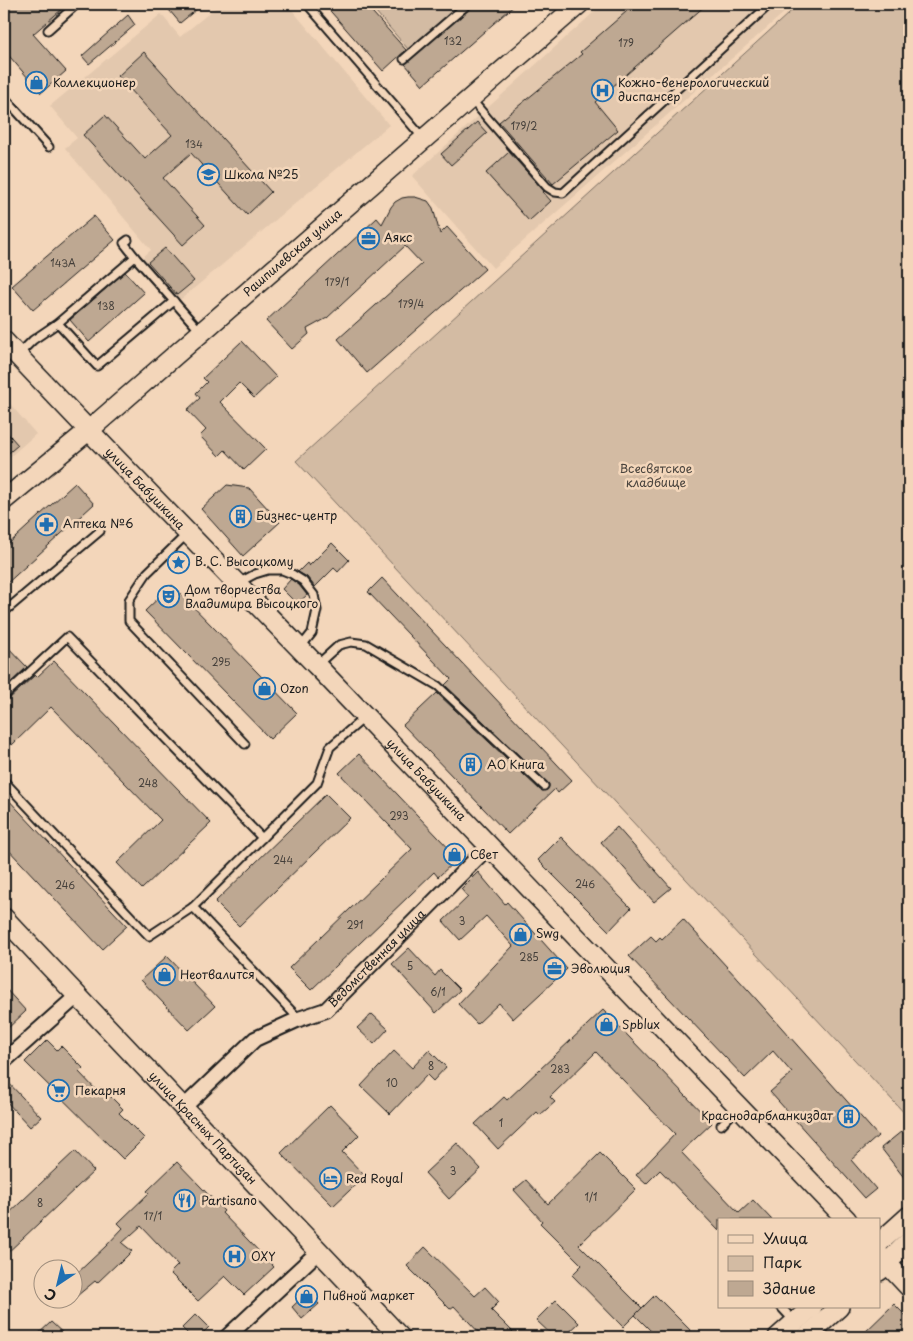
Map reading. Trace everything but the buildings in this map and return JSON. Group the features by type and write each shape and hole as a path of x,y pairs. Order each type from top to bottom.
{"street":[{"name":"Рашпилевская улица","path":"4,500 88,430 579,4"},
{"name":"улица Бабушкина","path":"4,341 740,1106 845,1218"},
{"name":"Ведомственная улица","path":"183,1108 255,1039 299,1019 326,1010 489,846"},
{"name":"улица Красных Партизан","path":"4,918 400,1337"},
{"path":"4,1061 77,996"},
{"path":"880,1243 909,1216"},
{"path":"909,1241 882,1263 909,1288"},
{"path":"227,1337 319,1252"},
{"path":"801,1330 812,1308"},
{"path":"778,1337 801,1330 837,1308"}],"lane":[{"path":"48,30 77,4"},
{"path":"307,4 424,138"},
{"path":"404,59 468,4"},
{"path":"470,98 548,187 555,192 563,193 770,4"},
{"path":"4,97 49,148"},
{"path":"128,240 124,243 201,332"},
{"path":"18,356 33,340 58,322 136,257"},
{"path":"58,322 97,366 174,301"},
{"path":"4,612 100,531"},
{"path":"188,533 147,573 129,600 129,621 245,744"},
{"path":"237,583 268,570 282,570 302,581 314,595 317,610 312,633 300,649"},
{"path":"4,696 67,637 262,838"},
{"path":"316,666 339,645 351,642 366,644 438,686 544,786"},
{"path":"4,781 149,936 193,907 317,783 330,747 365,717"},
{"path":"193,907 299,1019"},
{"path":"721,1126 740,1106"},
{"path":"781,1308 801,1330"}],"shaded area":[{"name":"Школа №25","path":"220,4 287,4 389,125 180,300 143,257 151,250 65,148 77,138 50,106 161,14 180,37"},
{"name":"Кожно-венерологический диспансер","path":"603,4 794,4 493,268 412,176"},
{"path":"4,397 36,434 4,462"}],"green space":[{"path":"369,4 446,4 452,11 408,49"},
{"name":"Всесвятское кладбище","path":"799,4 909,4 909,1118 296,461"}],"place":[{"name":"Коллекционер","path":"37,83"},
{"name":"Кожно-венерологический диспансер","path":"602,90"},
{"name":"Школа №25","path":"208,175"},
{"name":"Аякс","path":"368,238"},
{"name":"Бизнес-центр","path":"240,516"},
{"name":"Аптека №6","path":"47,524"},
{"name":"В. С. Высоцкому","path":"179,562"},
{"name":"Дом творчества Владимира Высоцкого","path":"169,597"},
{"name":"Ozon","path":"264,689"},
{"name":"АО Книга","path":"471,765"},
{"name":"Свет","path":"454,855"},
{"name":"Swg","path":"520,934"},
{"name":"Эволюция","path":"555,969"},
{"name":"Неотвалится","path":"164,975"},
{"name":"Spblux","path":"606,1025"},
{"name":"Пекарня","path":"59,1091"},
{"name":"Краснодарбланкиздат","path":"849,1116"},
{"name":"Red Royal","path":"330,1179"},
{"name":"Partisano","path":"185,1201"},
{"name":"OXY","path":"235,1257"},
{"name":"Пивной маркет","path":"307,1296"}]}
